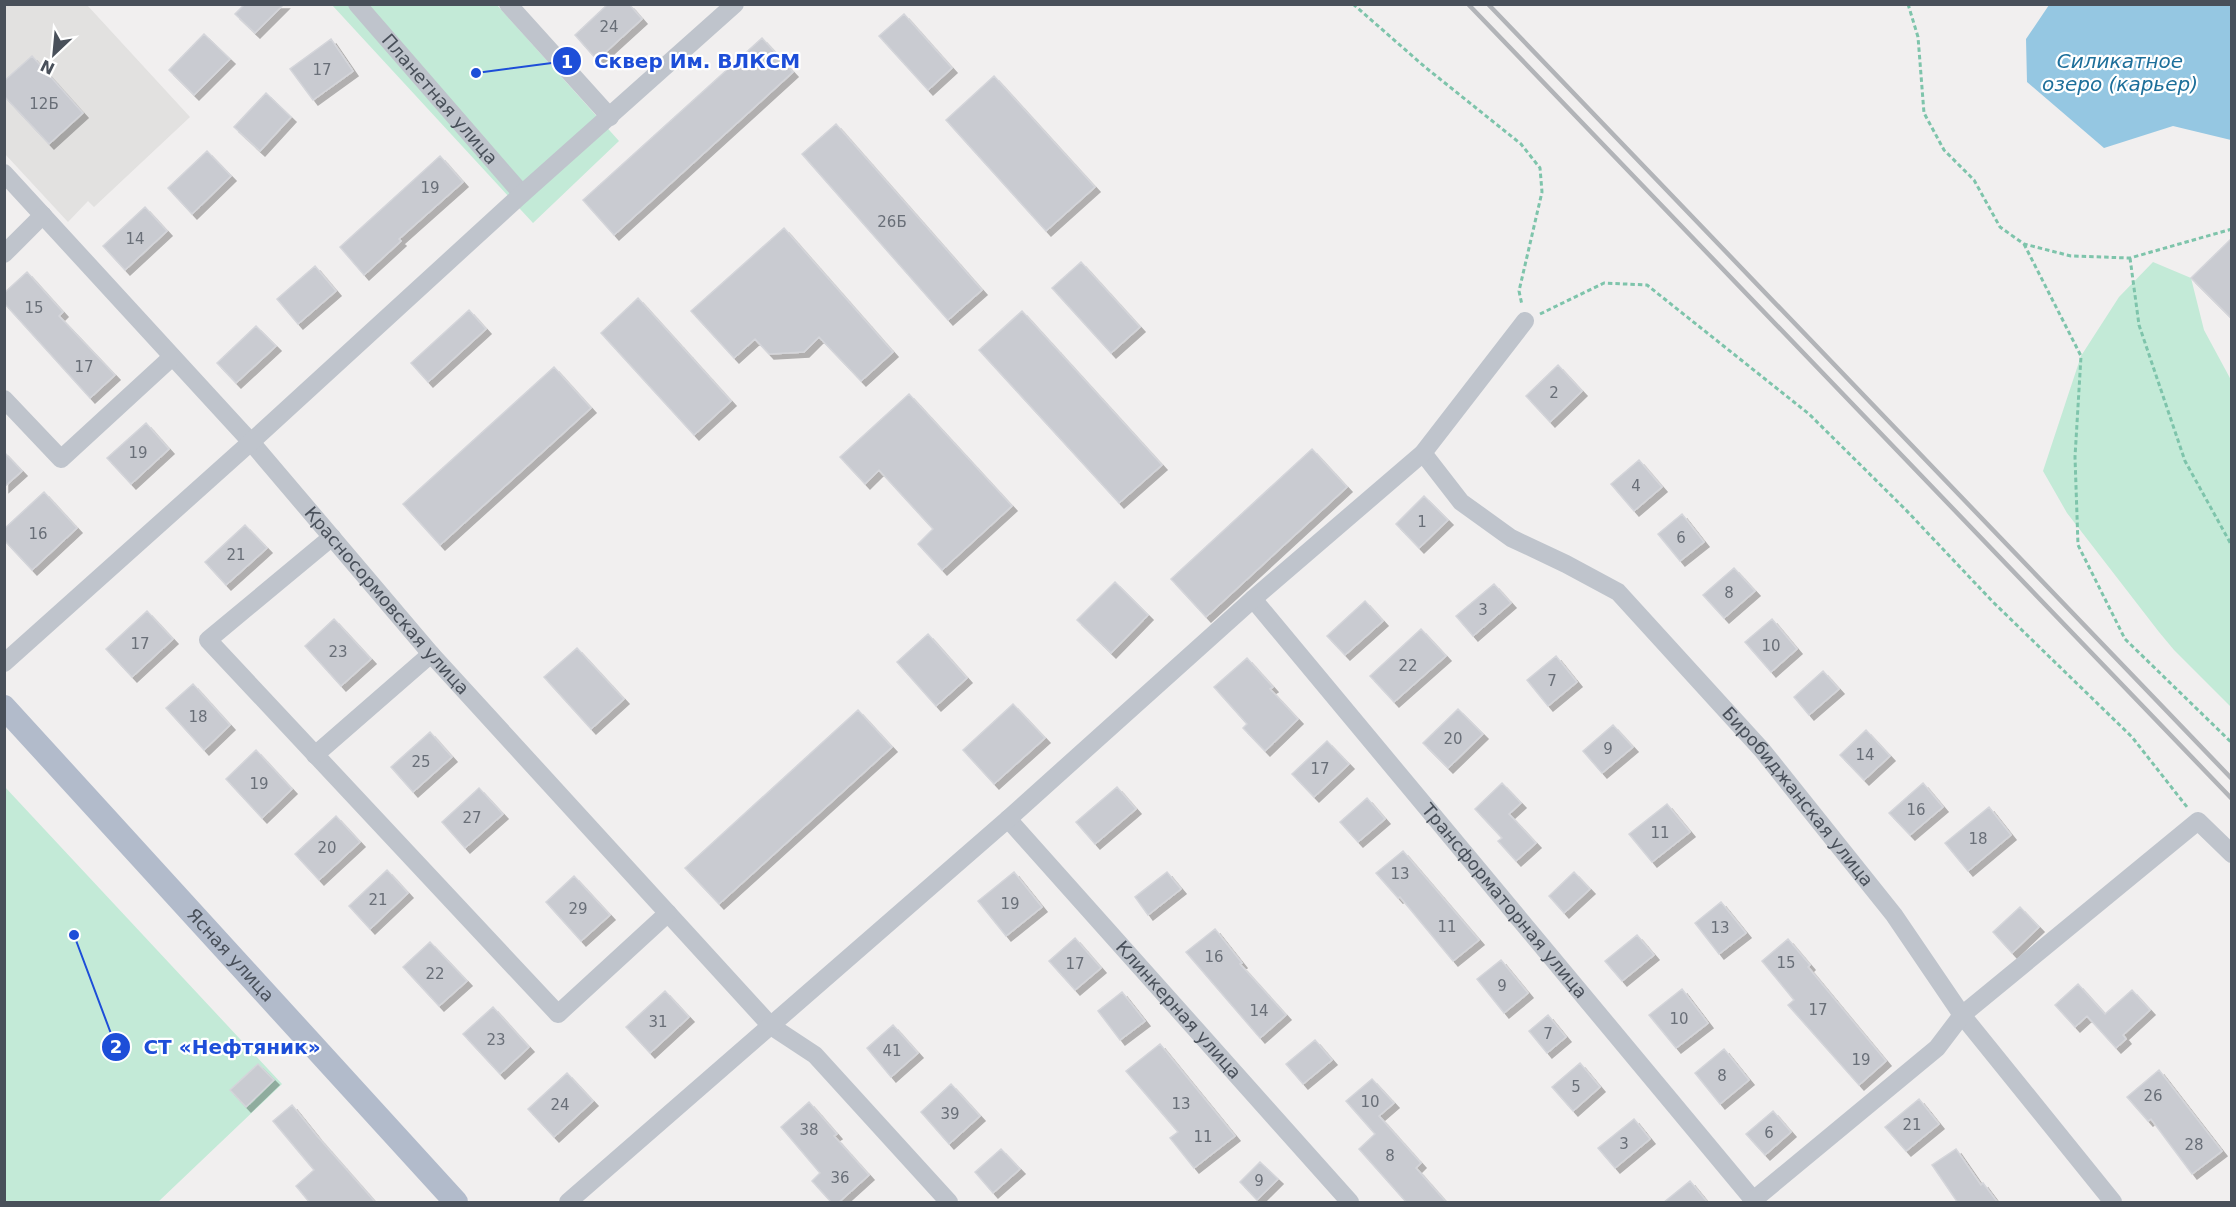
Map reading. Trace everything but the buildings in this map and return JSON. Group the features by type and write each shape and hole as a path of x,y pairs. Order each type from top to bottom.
{"main road":[{"name":"Ясная улица","path":"4,707 456,1203"}],"street":[{"name":"Планетная улица","path":"357,4 522,194"},
{"path":"508,4 610,117"},
{"path":"4,663 735,4"},
{"name":"Красносормовская улица","path":"4,173 251,442 431,654 771,1026 815,1055 949,1203"},
{"path":"4,254 43,215"},
{"path":"568,1203 1008,819 1253,599 1423,453 1525,321"},
{"path":"4,399 61,459 172,357"},
{"name":"Биробиджанская улица","path":"1423,453 1461,502 1511,538 1618,592 1762,750 1894,915 1962,1015 2113,1203"},
{"path":"332,537 208,640 558,1014 668,913"},
{"name":"Трансформаторная улица","path":"1253,599 1753,1202"},
{"path":"315,755 431,654"},
{"name":"Клинкерная улица","path":"1008,819 1350,1203"},
{"path":"1753,1202 1937,1048 1962,1015 2198,821 2232,854"}],"path":[{"path":"1353,4 1425,67 1521,144 1540,168 1542,192 1519,291 1525,321 1604,283 1647,285 1809,414 1905,509 1993,602 2132,737 2198,821"},
{"path":"1908,4 1918,37 1924,112 1944,150 1974,180 2000,227 2024,244 2071,256 2130,258 2232,230"},
{"path":"2024,244 2081,356 2075,457 2078,545 2125,639 2232,743"},
{"path":"2130,258 2139,325 2185,461 2232,546"}],"shaded area":[{"path":"5,5 87,5 190,117 94,207 88,201 68,222 5,154"}],"green space":[{"path":"332,5 497,5 619,141 533,223"},
{"path":"2153,262 2191,278 2204,330 2231,380 2231,707 2159,632 2067,513 2043,471 2081,356 2119,297"},
{"path":"4,786 282,1084 158,1202 5,1202"}],"water":[{"name":"Силикатное озеро (карьер)","path":"2049,5 2231,5 2231,140 2173,126 2104,148 2027,82 2026,39"}],"railway":[{"path":"1468,4 2232,799"},
{"path":"1488,4 2232,779"}],"place":[{"name":"Сквер Им. ВЛКСМ","path":"476,73"},
{"name":"СТ «Нефтяник»","path":"74,935"}]}
